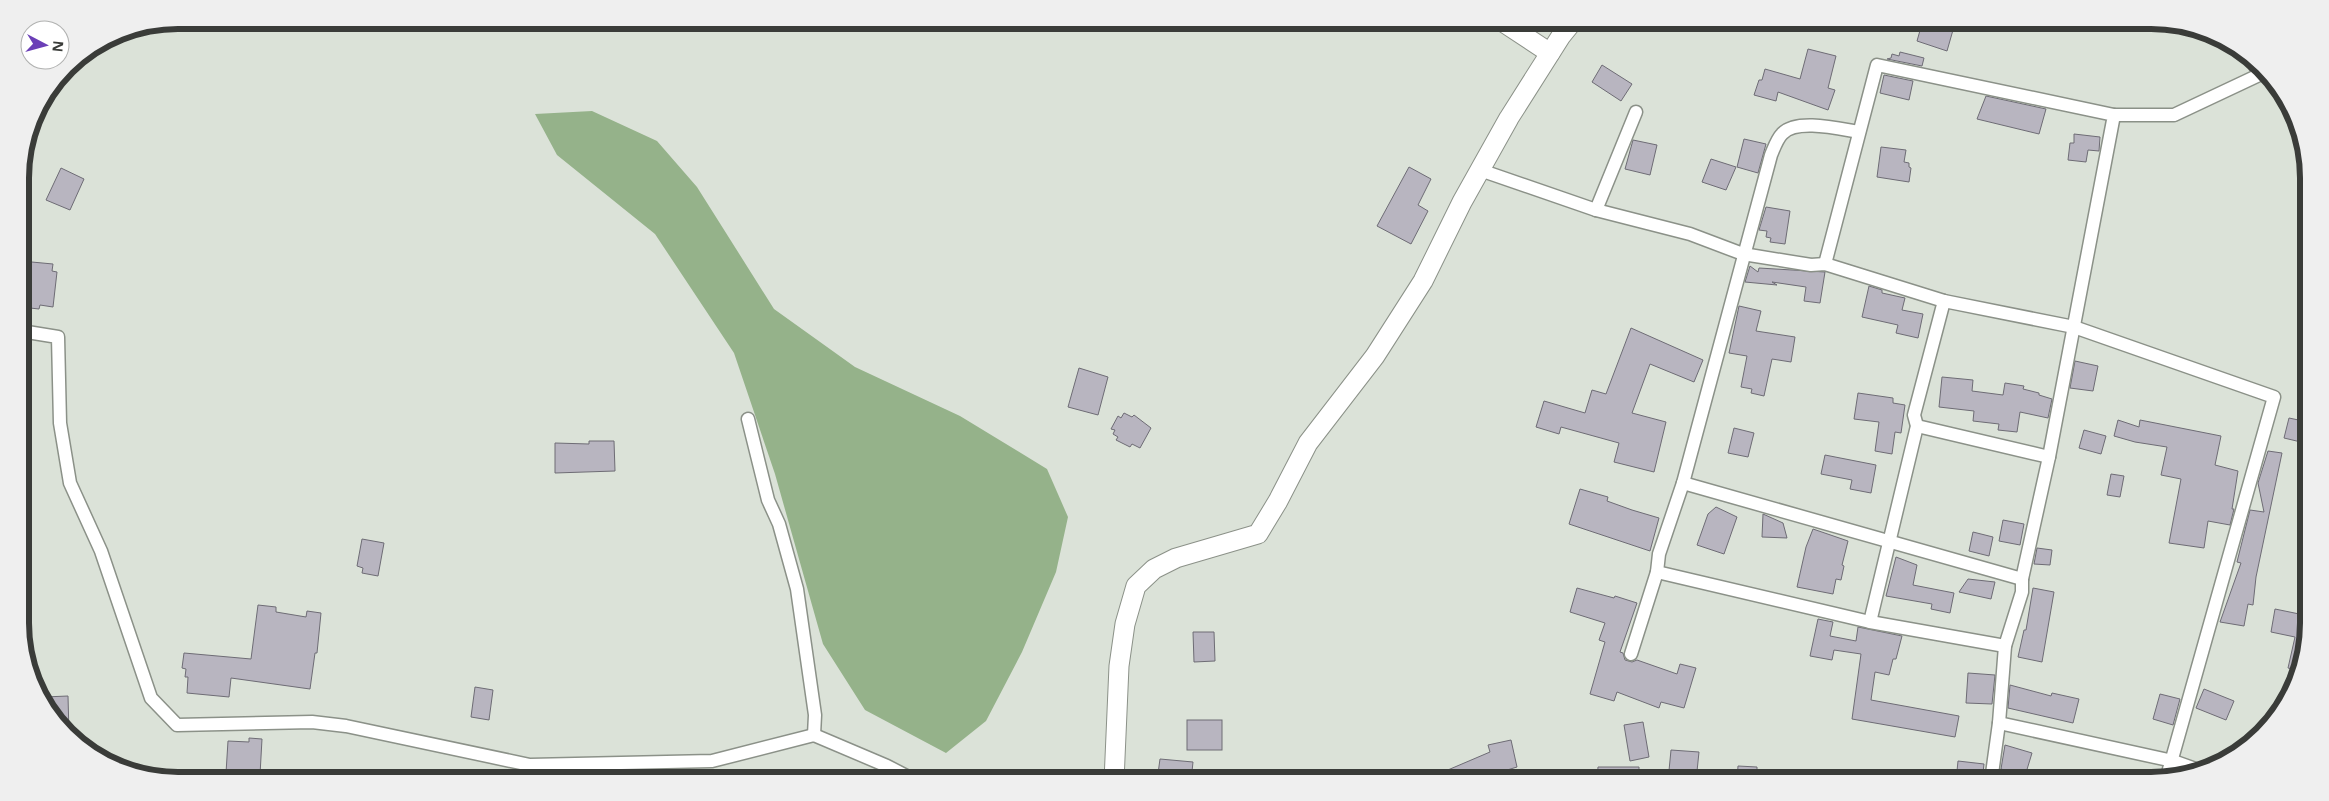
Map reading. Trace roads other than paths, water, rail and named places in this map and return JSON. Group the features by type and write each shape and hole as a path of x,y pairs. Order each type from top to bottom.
{"street":[{"path":"1514,29 1550,53"},
{"path":"1114,772 1119,666 1124,624 1136,586 1154,569 1176,558 1258,534 1278,501 1308,443 1375,356 1423,281 1480,170 1550,53 1567,29"},
{"path":"1825,264 1877,65 2114,114 2174,115 2258,74"},
{"path":"1596,210 1636,112"},
{"path":"1993,772 2000,723 2005,646 2022,592 2022,579 2049,457 2114,114"},
{"path":"1631,654 1657,572 1659,554 1683,483 1771,154 1782,134 1789,128 1804,125 1859,132"},
{"path":"1480,170 1596,210 1690,234 1743,254 1811,265 1825,264 1944,301 2074,327 2274,397 2169,771"},
{"path":"1870,622 1917,426 1914,415 1944,301"},
{"path":"29,332 58,337 60,423 70,483 101,551 151,698 177,725 312,722 346,726 530,765 712,761 814,735 899,772"},
{"path":"748,419 768,500 780,524 797,589 815,715 814,735"},
{"path":"1917,426 2049,457"},
{"path":"1683,483 2022,579"},
{"path":"1657,572 1870,622 2005,646"},
{"path":"2000,723 2173,761 2190,767"}]}
